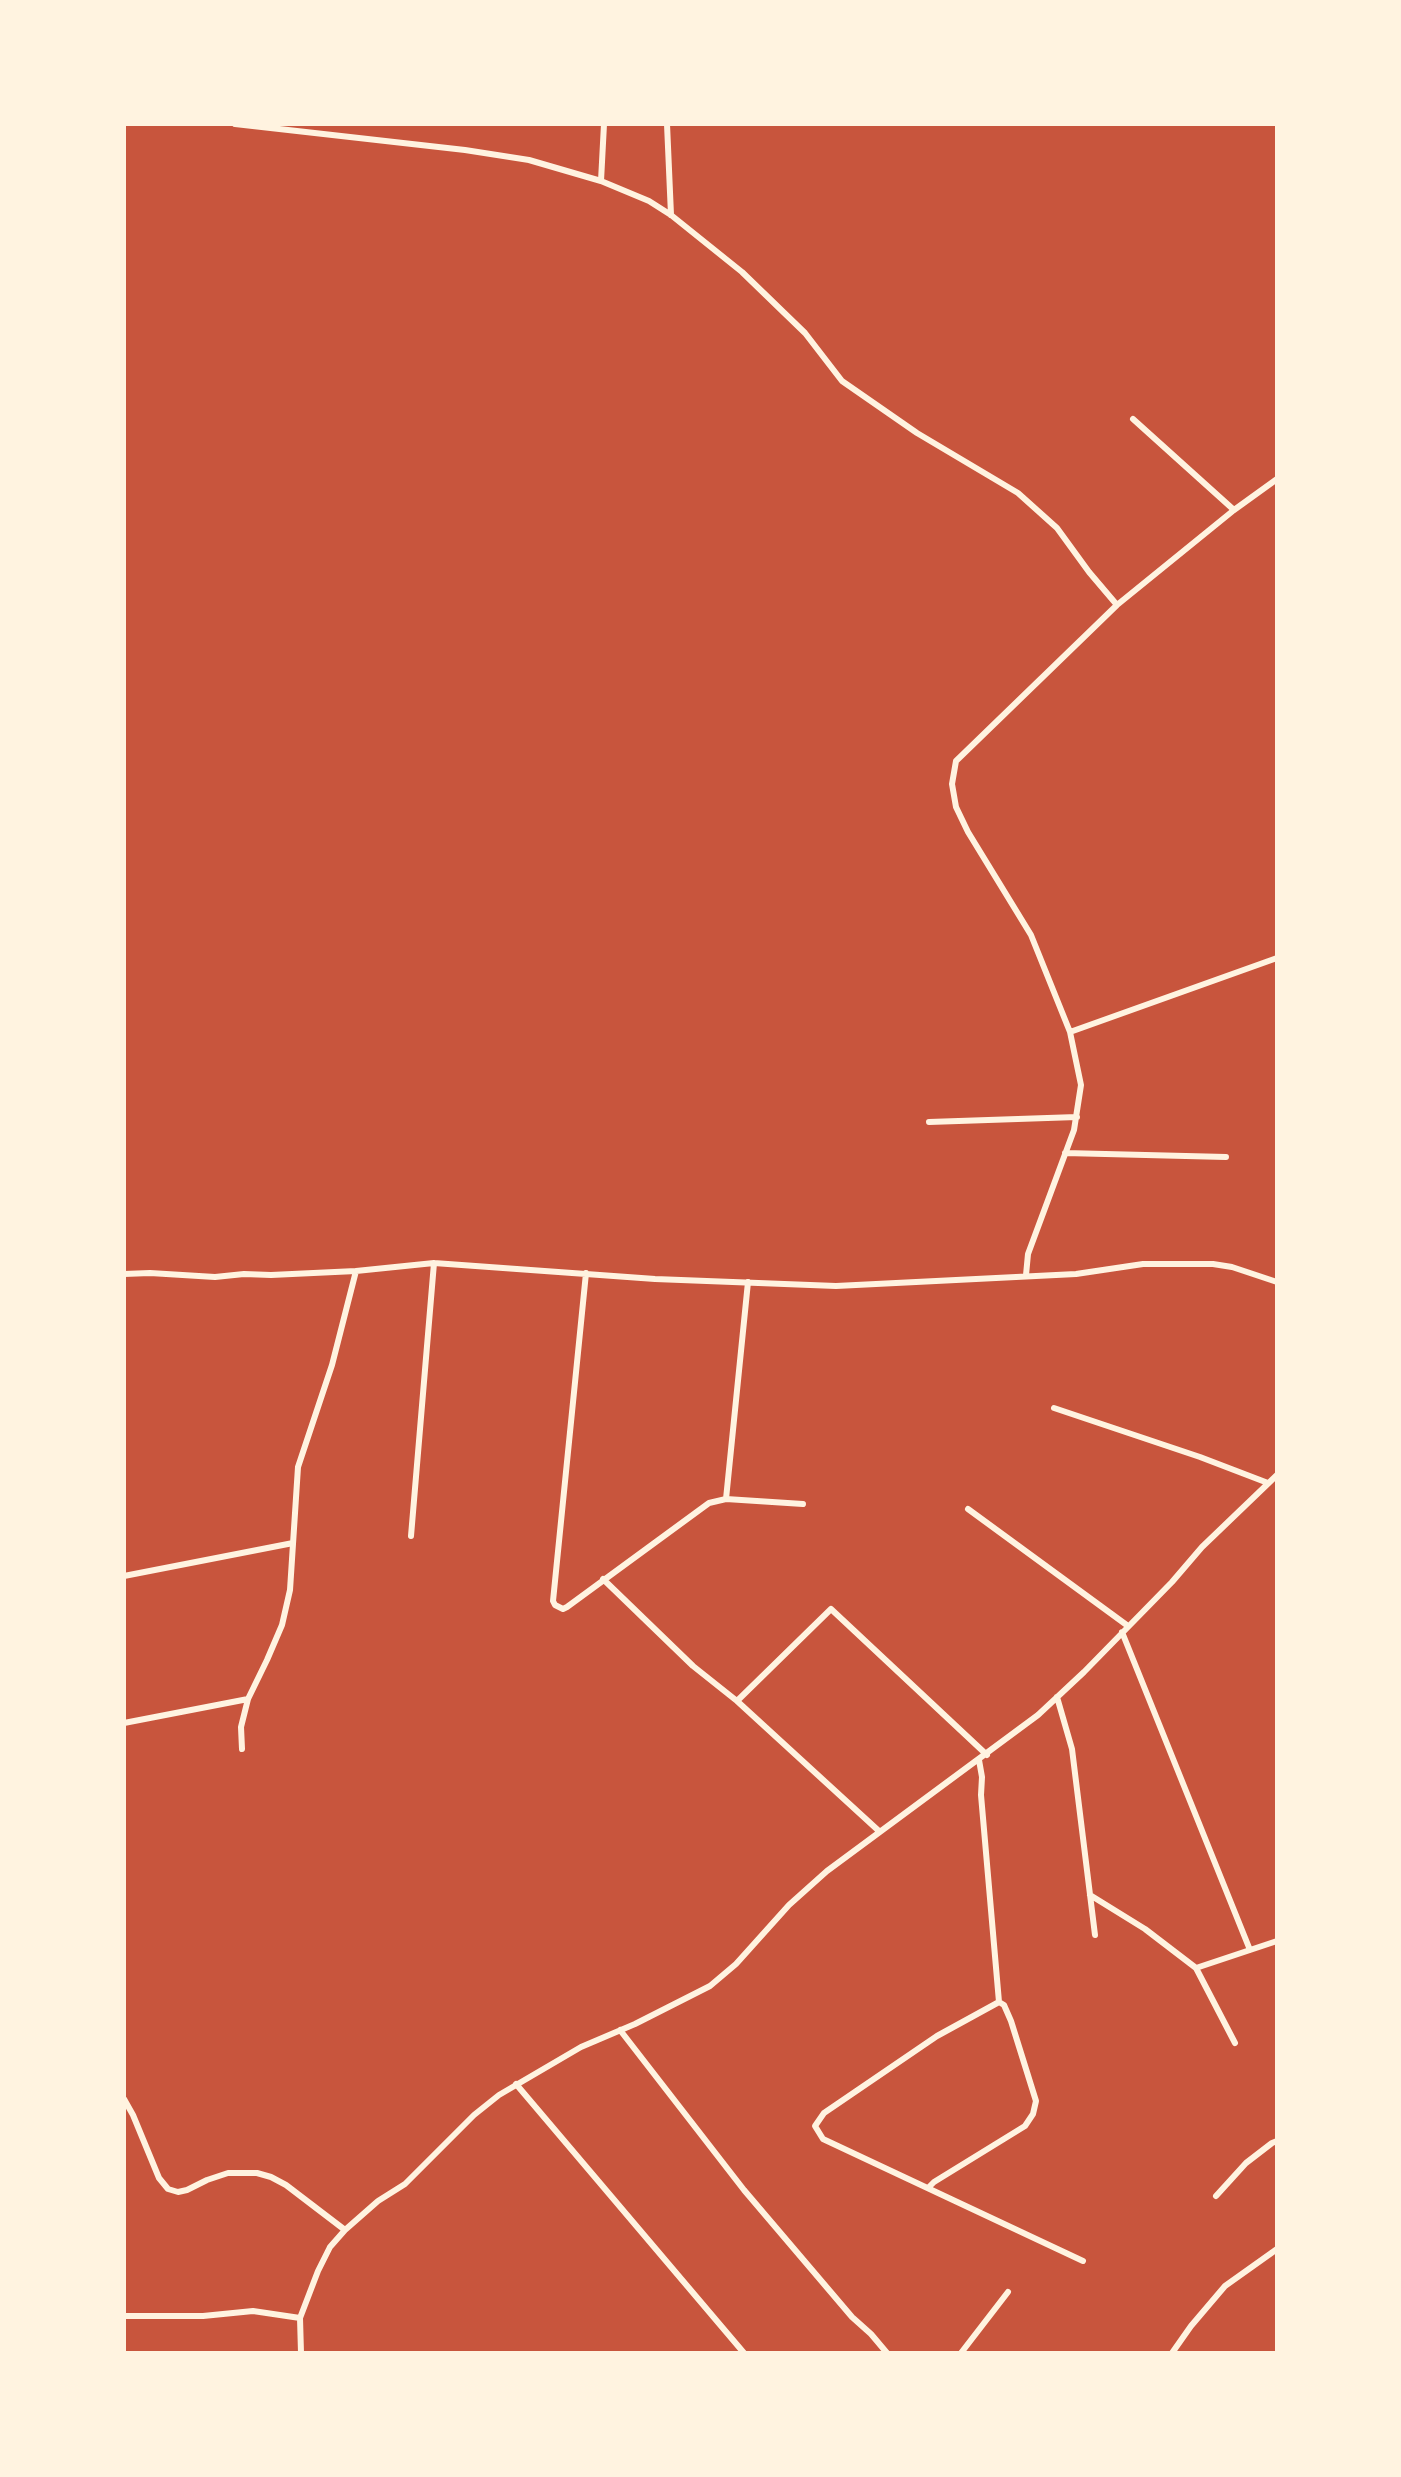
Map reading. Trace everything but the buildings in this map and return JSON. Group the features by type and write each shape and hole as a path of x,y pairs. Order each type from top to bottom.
{"street":[{"path":"235,124 529,160 601,181 649,201 742,272 805,333 842,381 917,433 1018,493 1057,528 1117,605"},
{"path":"601,181 604,124"},
{"path":"667,124 671,215"},
{"path":"1133,419 1234,510"},
{"path":"1026,1275 1028,1254 1077,1117 1081,1085 1070,1032 1031,935 956,807 952,784 956,761 1117,605 1277,479"},
{"path":"1070,1032 1277,958"},
{"path":"929,1122 1077,1117"},
{"path":"1065,1153 1226,1157"},
{"path":"124,1275 271,1275 434,1263 655,1279 836,1286 1076,1274 1143,1264 1213,1264 1277,1282"},
{"path":"411,1536 434,1263"},
{"path":"242,1749 241,1727 248,1699 282,1625 290,1590 298,1467 332,1365 356,1271"},
{"path":"586,1273 555,1605 563,1609 709,1503 726,1499 803,1504"},
{"path":"726,1499 748,1282"},
{"path":"1054,1408 1268,1483"},
{"path":"301,2353 300,2318 330,2247 345,2230 378,2201 405,2184 474,2115 516,2084 581,2047 710,1986 736,1964 827,1871 1038,1715 1277,1475"},
{"path":"968,1509 1128,1626"},
{"path":"124,1576 293,1543"},
{"path":"603,1579 693,1666 737,1701 880,1832"},
{"path":"737,1701 831,1609 987,1755"},
{"path":"1122,1632 1250,1950"},
{"path":"1057,1697 1072,1749 1095,1935"},
{"path":"124,1723 248,1699"},
{"path":"979,1760 999,2002"},
{"path":"1090,1895 1145,1929 1196,1968 1235,2043"},
{"path":"1196,1968 1277,1941"},
{"path":"999,2002 957,2024 824,2113 815,2126 823,2139 1083,2261"},
{"path":"928,2188 1025,2126 1033,2114 1036,2101 1011,2021 1004,2005 999,2002"},
{"path":"620,2030 744,2190 852,2317 887,2353"},
{"path":"516,2084 744,2353"},
{"path":"124,2099 159,2178 168,2189 178,2192 187,2190 228,2173 271,2177 298,2193 345,2230"},
{"path":"1216,2196 1246,2163 1277,2141"},
{"path":"1172,2353 1225,2286 1277,2249"},
{"path":"961,2353 1008,2292"},
{"path":"124,2316 203,2316 253,2311 300,2318"}]}
